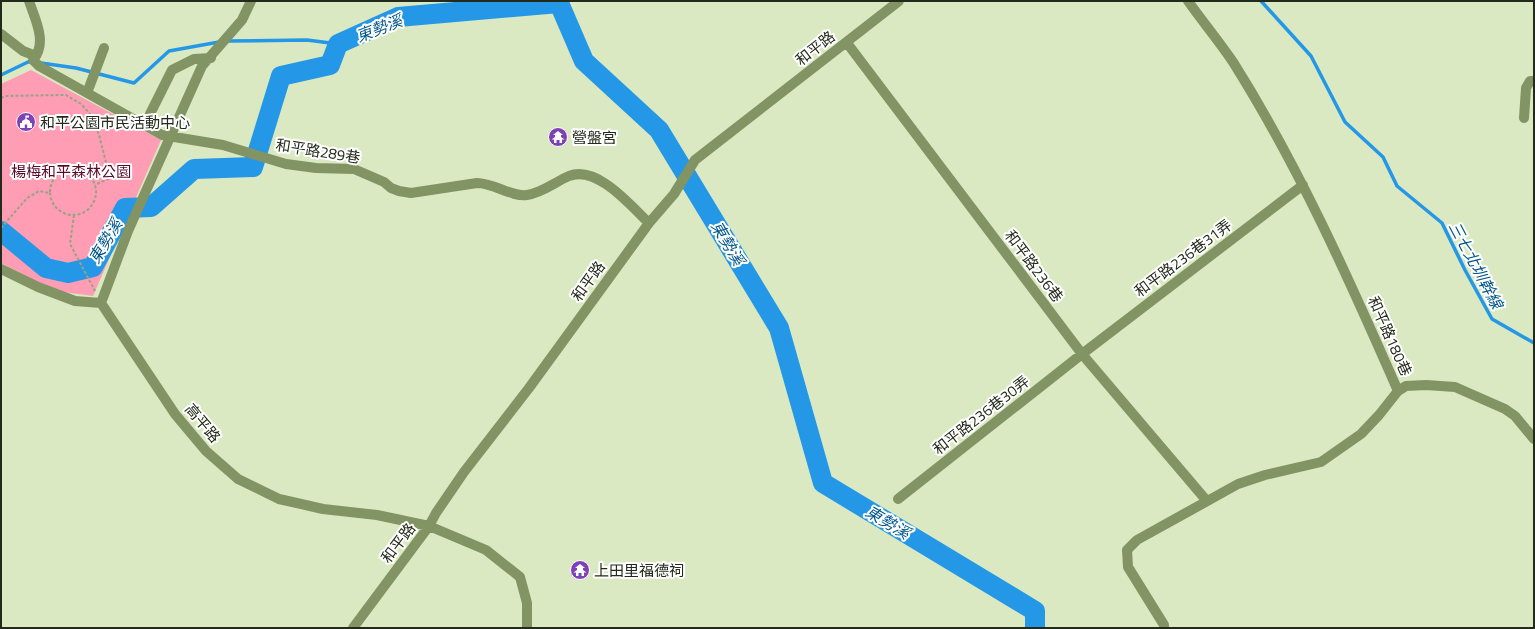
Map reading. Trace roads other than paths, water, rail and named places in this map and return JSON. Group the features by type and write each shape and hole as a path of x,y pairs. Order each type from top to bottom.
{"street":[{"path":"29,1 41,39 36,61"},
{"path":"1,269 38,287 75,301 100,303 128,232 202,66 211,58 242,20 251,1"},
{"name":"和平路","path":"353,628 429,526 464,472 529,388 649,223 674,194 695,160 899,1"},
{"name":"和平路180巷","path":"1166,627 1128,567 1127,550 1137,540 1206,500 1238,484 1265,475 1321,462 1361,434 1379,415 1398,391 1303,185 1232,61 1188,1"},
{"name":"和平路289巷","path":"1,34 36,61 87,93 162,135 223,145 286,164 316,168 354,169 384,182 395,189 411,193 481,183 493,185 514,194 527,195 544,189 570,176 583,174 590,175 611,187 649,223"},
{"name":"和平路236巷","path":"847,43 1082,354 1206,500"},
{"path":"87,93 104,48"},
{"path":"150,114 172,70 194,59 211,58"},
{"path":"1524,118 1526,88 1530,81 1534,81"},
{"name":"和平路236巷31弄","path":"1082,354 1303,185"},
{"name":"高平路","path":"100,303 175,414 206,452 238,479 279,499 323,509 377,515 429,526 486,550 520,577 527,603 527,628"},
{"name":"和平路236巷30弄","path":"898,499 1082,354"},
{"path":"1398,391 1406,386 1426,385 1455,387 1506,409 1515,416 1534,439"}],"waterway":[{"name":"三七北圳幹線","path":"1261,1 1311,56 1345,122 1383,157 1397,186 1442,223 1465,270 1492,319 1534,343"},
{"name":"東勢溪","path":"1,231 46,268 68,273 93,267 125,208 151,207 194,169 253,167 281,76 330,65 338,44 398,17 559,3 584,61 659,130 779,328 823,483 1035,611 1035,628"},
{"name":"東勢溪","path":"226,41 307,40 338,44"},
{"name":"東勢溪","path":"41,63 76,68 134,83 169,51 219,42"},
{"name":"東勢溪","path":"1,75 28,62 33,62"}],"place":[{"name":"和平公園市民活動中心","path":"26,122"},
{"name":"營盤宮","path":"558,137"},
{"name":"上田里福德祠","path":"580,570"}],"park label":[{"name":"楊梅和平森林公園","path":"71,171"}]}
